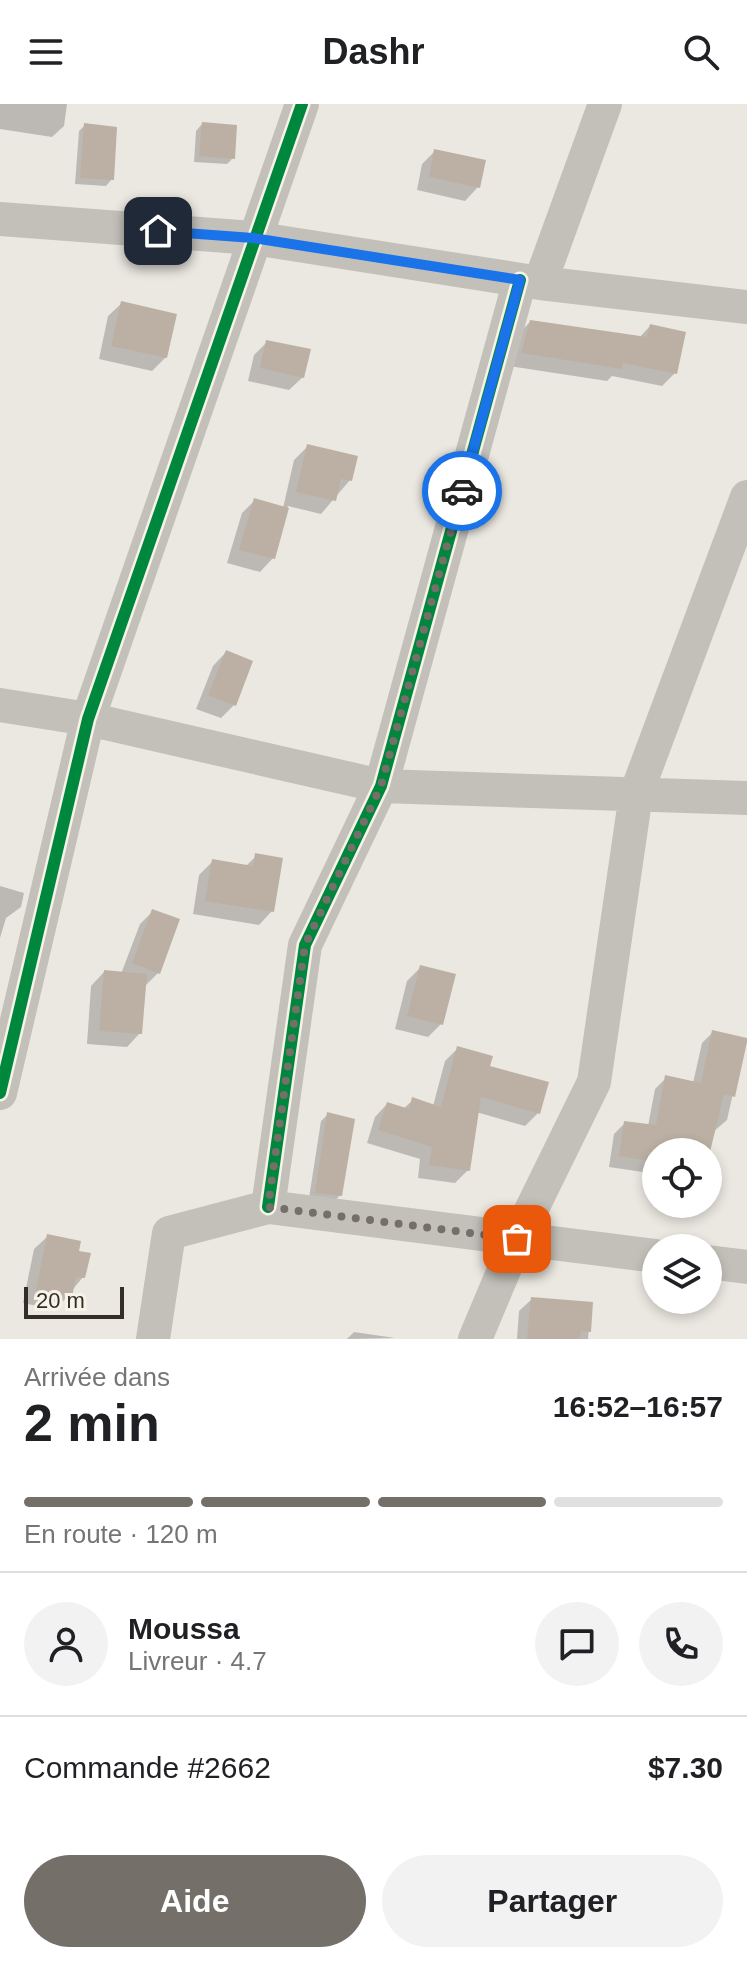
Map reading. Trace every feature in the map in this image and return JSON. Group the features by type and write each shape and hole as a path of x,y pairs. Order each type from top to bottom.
{"street":[{"path":"0,1093 88,719 302,104"},
{"path":"268,1207 305,945 381,786 530,281 605,104"},
{"path":"0,219 253,238 530,281 747,307"},
{"path":"475,1339 517,1239 594,1082 636,794 747,497"},
{"path":"0,705 88,719 381,786 747,798"},
{"path":"153,1339 169,1233 268,1207 642,1254"},
{"path":"722,1264 747,1267"}],"building":[{"path":"202,122 237,125 235,159 199,156"},
{"path":"84,123 117,127 114,180 80,178"},
{"path":"434,149 486,160 480,188 429,177"},
{"path":"121,301 177,314 167,358 111,346"},
{"path":"530,320 647,337 650,324 686,332 677,374 623,363 622,369 521,353"},
{"path":"266,340 311,349 304,378 260,368"},
{"path":"307,444 358,456 352,481 341,479 336,501 296,492"},
{"path":"254,498 289,508 275,559 239,550"},
{"path":"226,650 253,661 236,706 208,695"},
{"path":"255,853 283,858 274,912 205,901 212,859 253,866"},
{"path":"152,909 180,919 160,974 132,963"},
{"path":"420,965 456,974 443,1025 407,1016"},
{"path":"104,970 147,974 142,1034 99,1031"},
{"path":"712,1030 747,1038 735,1097 724,1094 713,1138 642,1138 642,1160 619,1156 624,1121 656,1125 665,1075 701,1083"},
{"path":"457,1046 493,1056 490,1066 549,1082 540,1114 481,1097 470,1171 429,1165 432,1147 378,1130 387,1102 409,1109 412,1097 441,1107"},
{"path":"327,1112 355,1119 342,1196 315,1193"},
{"path":"47,1234 81,1241 79,1251 91,1253 85,1278 76,1277 72,1297 36,1290"},
{"path":"531,1297 593,1302 591,1332 581,1331 580,1339 527,1339"}],"cycle path":[{"path":"0,1093 88,719 302,104"},
{"path":"268,1207 305,945 381,786 520,280"}],"way so far":[{"path":"462,491 381,786 305,945 268,1207 517,1239"}],"route":[{"path":"158,231 253,238 520,280 462,491"}]}
